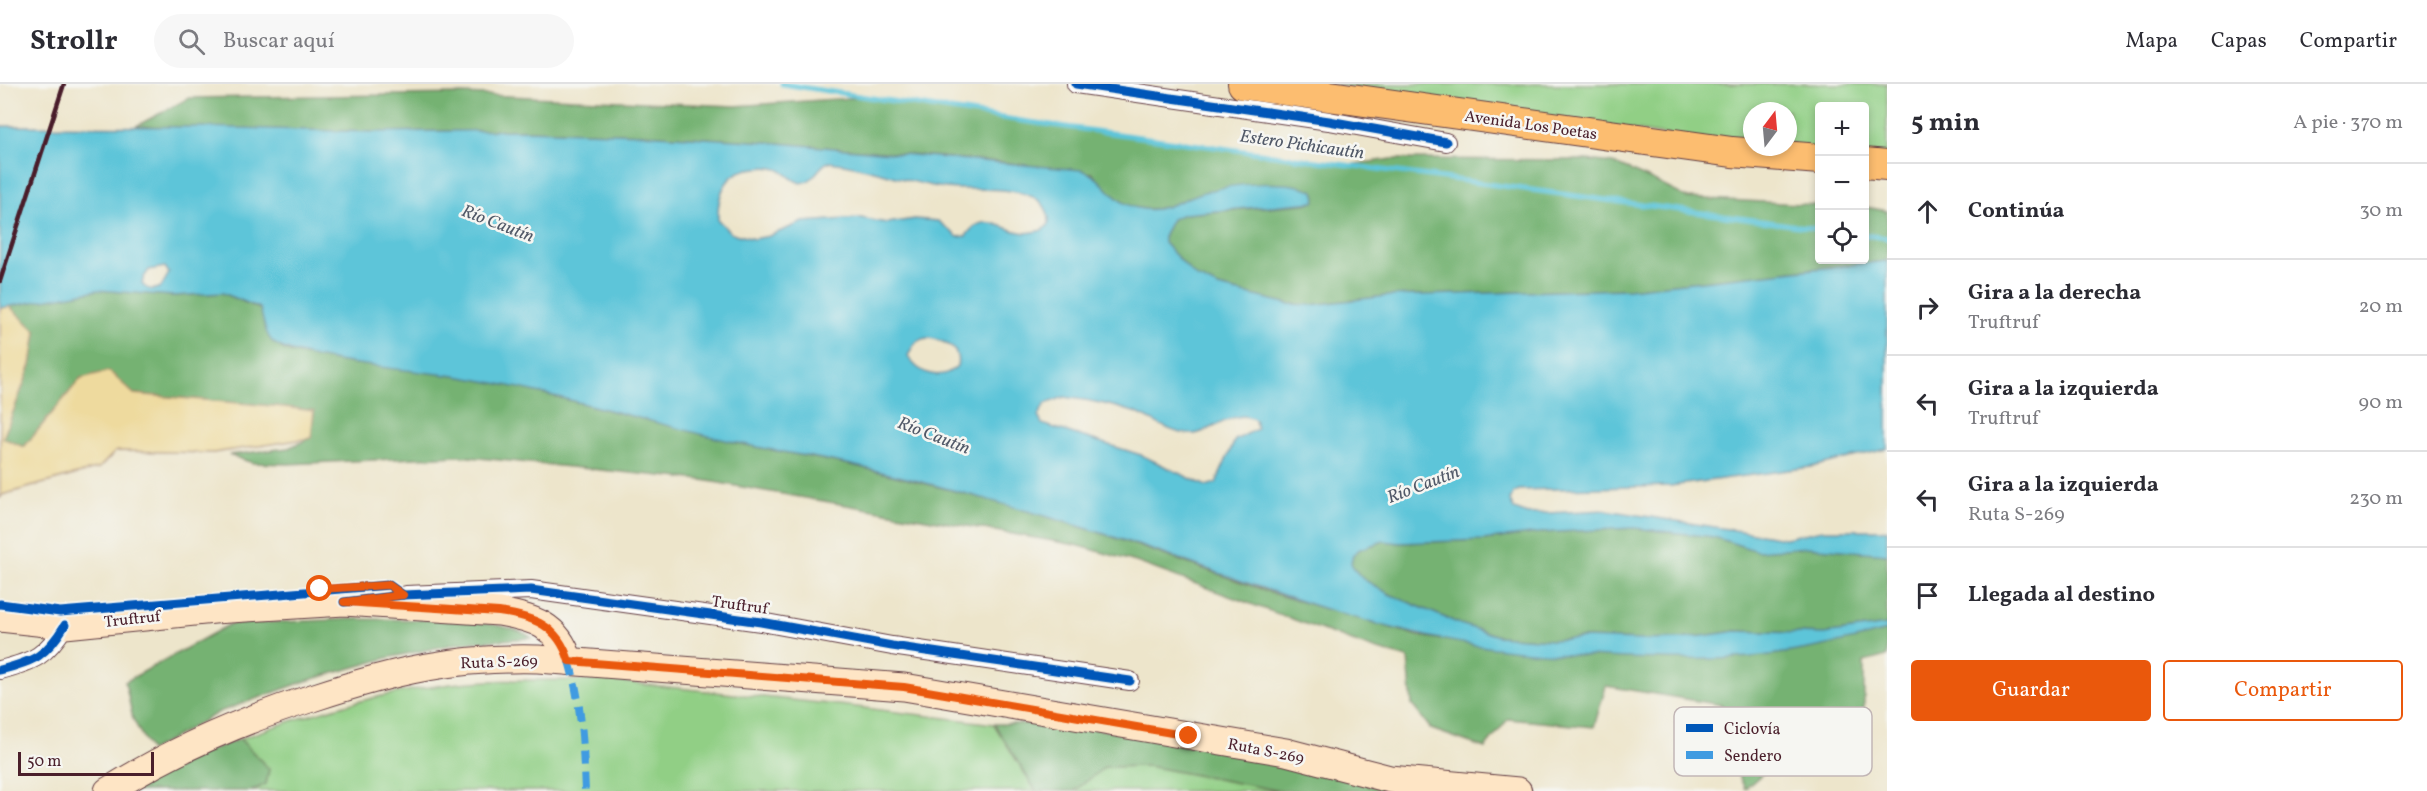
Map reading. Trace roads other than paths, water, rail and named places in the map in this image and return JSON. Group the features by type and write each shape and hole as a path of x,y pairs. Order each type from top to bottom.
{"main road":[{"name":"Avenida Los Poetas","path":"1249,85 1721,150 1815,159"},
{"path":"1869,163 1887,165"},
{"name":"Truftruf","path":"0,618 65,625 213,610 344,602 499,612 522,616 541,623 555,634 565,647 569,661"},
{"name":"Ruta S-269","path":"108,791 181,749 225,729 270,711 372,678 408,669 476,660 538,659 904,687 1286,752 1390,780 1518,791"}],"street":[{"path":"1076,84 1329,121 1446,142"},
{"name":"Truftruf","path":"344,602 403,595 531,590 761,622 892,646 1130,681"},
{"path":"0,670 19,665 46,652 65,625"}],"water":[{"name":"Río Cautín","path":"0,126 204,127 373,132 525,130 642,134 766,142 1082,170 1097,179 1115,197 1143,209 1167,207 1204,192 1229,187 1276,183 1314,191 1316,198 1314,202 1184,214 1172,219 1164,234 1164,243 1195,276 1218,287 1289,304 1311,305 1387,296 1628,289 1887,261 1887,449 1811,467 1670,486 1519,490 1513,493 1510,501 1514,509 1528,514 1606,510 1785,538 1822,530 1887,530 1887,554 1807,547 1757,551 1714,537 1634,528 1539,533 1483,540 1400,543 1384,541 1360,549 1353,555 1351,562 1353,568 1363,579 1389,594 1460,624 1498,636 1551,640 1682,639 1736,631 1824,634 1887,625 1887,631 1793,652 1728,659 1625,658 1530,652 1425,636 1330,610 1098,532 920,481 844,463 734,442 496,383 359,365 303,354 282,348 271,340 265,329 260,308 223,293 173,296 98,290 0,308","holes":["828,162 872,170 932,186 1006,190 1029,195 1043,204 1049,217 1049,224 1040,231 1024,233 990,223 982,223 974,227 966,236 958,237 938,221 915,219 887,223 861,218 803,222 769,236 754,239 731,233 718,220 722,192 731,178 738,173 747,169 772,168 780,170 801,183 810,180","165,267 169,273 161,287 150,289 143,285 144,277 149,270","930,338 946,343 957,354 957,366 951,371 944,374 930,374 918,367 908,356 916,342","1064,397 1101,403 1137,413 1171,430 1186,434 1201,432 1240,416 1255,420 1257,429 1235,440 1216,483 1206,486 1141,455 1042,424 1038,416 1045,404"]}],"waterway":[{"name":"Estero Pichicautín","path":"782,84 1022,121 1815,228"},
{"name":"Estero Pichicautín","path":"1869,236 1887,238"}],"railway":[{"path":"0,281 64,84"}]}
